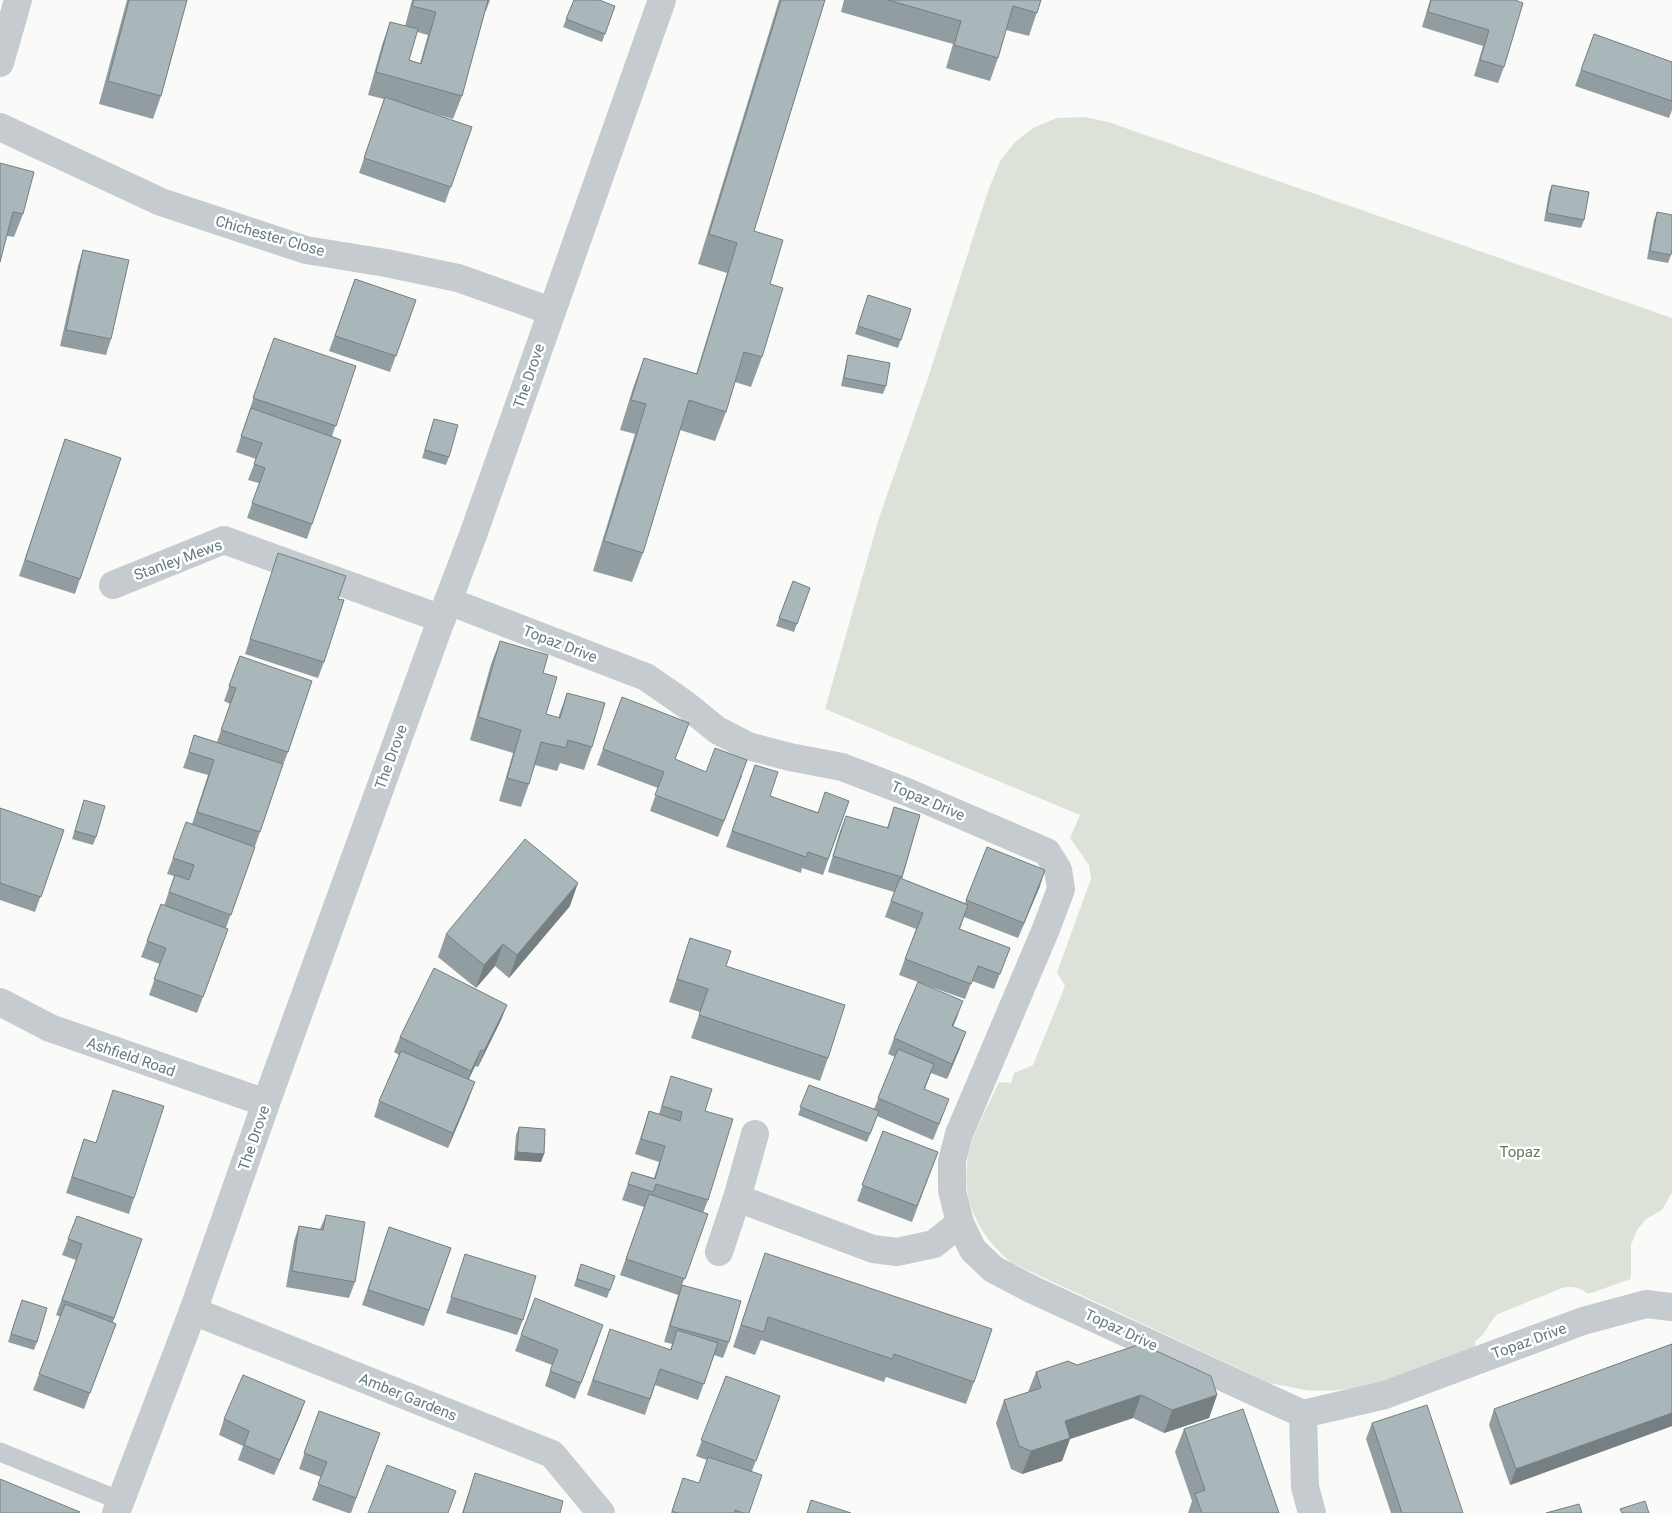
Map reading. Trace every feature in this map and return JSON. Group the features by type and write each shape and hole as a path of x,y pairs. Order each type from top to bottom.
{"street":[{"path":"0,63 18,0"},
{"name":"The Drove","path":"118,1507 193,1311 266,1103 476,526 662,0"},
{"name":"Chichester Close","path":"0,127 170,205 306,250 386,263 458,278 552,310"},
{"name":"Stanley Mews","path":"113,585 224,540 445,610"},
{"name":"Topaz Drive","path":"445,610 646,677 685,704 717,730 748,746 842,767 907,792 1047,852 1058,870 1061,889 1046,929 959,1134 952,1161 952,1190 960,1223 973,1250 993,1269 1031,1289 1302,1414 1385,1395 1583,1321 1646,1304 1672,1307"},
{"name":"Ashfield Road","path":"0,1002 50,1028 266,1103"},
{"path":"719,1252 755,1134"},
{"path":"737,1198 873,1249 897,1252 934,1244 960,1223"},
{"name":"Amber Gardens","path":"193,1311 552,1454 601,1513"},
{"path":"1302,1414 1305,1487 1312,1513"}],"lane":[{"path":"0,1452 118,1507"}],"green space":[{"name":"Topaz","path":"1084,117 1108,122 1672,318 1672,1192 1662,1210 1646,1219 1637,1230 1631,1245 1631,1279 1588,1294 1576,1288 1562,1288 1498,1314 1475,1341 1476,1351 1392,1380 1349,1389 1327,1391 1305,1390 1270,1383 1012,1263 988,1239 972,1210 966,1179 967,1162 977,1130 999,1082 1011,1083 1014,1073 1033,1065 1065,986 1057,972 1091,879 1089,865 1070,838 1080,815 825,709 879,518 929,375 987,194 1000,161 1015,142 1033,128 1057,118"}],"building":[{"path":"129,0 187,0 161,96 108,81"},
{"path":"414,0 488,0 462,96 376,72 390,22 418,29 409,60 421,64 436,12 412,6"},
{"path":"574,0 599,0 615,6 605,34 566,19"},
{"path":"781,0 825,0 754,231 783,240 770,284 783,288 762,357 744,352 726,412 689,400 643,553 604,541 646,404 631,400 644,358 697,374 737,243 709,234"},
{"path":"888,0 1041,0 1037,13 1013,6 998,58 954,45 961,21"},
{"path":"1431,0 1515,0 1523,3 1504,67 1480,60 1489,30 1428,12"},
{"path":"1594,34 1672,62 1672,101 1581,70"},
{"path":"385,97 472,127 451,187 364,158"},
{"path":"0,163 34,172 23,214 13,212 0,262"},
{"path":"1552,185 1589,192 1584,220 1547,213"},
{"path":"1657,212 1672,215 1671,255 1650,251"},
{"path":"83,250 129,260 111,339 66,330"},
{"path":"355,279 416,300 396,356 335,336"},
{"path":"868,295 911,309 901,340 858,326"},
{"path":"274,338 356,366 336,426 253,398"},
{"path":"848,355 890,363 886,386 844,378"},
{"path":"251,408 341,440 312,524 252,503 265,468 254,464 262,443 241,436"},
{"path":"434,419 458,425 449,457 425,450"},
{"path":"65,439 121,458 80,579 25,560"},
{"path":"278,553 346,576 338,599 344,600 324,662 250,639"},
{"path":"793,581 810,588 797,624 779,618"},
{"path":"500,641 548,655 543,673 557,677 546,714 560,718 567,693 605,703 592,747 568,740 566,748 541,742 529,784 507,778 521,730 478,717"},
{"path":"240,656 312,681 288,752 221,730 236,688 229,686"},
{"path":"622,697 689,723 675,759 706,772 715,748 747,760 724,821 655,795 664,772 603,749"},
{"path":"194,735 283,764 260,832 197,812 214,760 189,752"},
{"path":"755,765 778,772 770,796 818,813 825,792 849,801 828,859 808,852 806,857 732,831"},
{"path":"84,800 105,806 96,837 75,831"},
{"path":"894,807 920,815 902,877 833,856 846,816 888,828"},
{"path":"0,808 64,830 41,897 0,883"},
{"path":"186,822 255,847 231,915 169,892 175,875 189,880 194,865 173,858"},
{"path":"525,839 578,883 517,955 503,944 484,965 446,934"},
{"path":"987,847 1045,870 1024,923 966,900"},
{"path":"900,878 968,905 959,929 1010,948 1000,974 978,966 971,984 905,959 923,913 891,901"},
{"path":"161,904 228,929 203,997 154,979 166,948 147,941"},
{"path":"690,938 731,951 726,966 845,1005 828,1058 699,1015 708,989 677,979"},
{"path":"434,968 507,1005 484,1051 481,1050 471,1071 400,1037"},
{"path":"918,982 963,1001 952,1026 966,1032 952,1064 894,1038"},
{"path":"898,1049 934,1064 924,1089 949,1099 939,1124 878,1098"},
{"path":"401,1051 475,1082 453,1133 379,1101"},
{"path":"671,1076 712,1089 705,1111 733,1119 708,1200 656,1184 653,1192 628,1184 632,1172 655,1179 665,1146 641,1139 649,1111 680,1121 682,1112 662,1106"},
{"path":"809,1085 879,1111 870,1134 800,1107"},
{"path":"113,1090 164,1106 134,1198 72,1177 84,1139 96,1143"},
{"path":"519,1127 545,1129 544,1154 517,1152"},
{"path":"883,1131 938,1152 917,1206 862,1185"},
{"path":"649,1194 708,1214 685,1279 626,1259"},
{"path":"326,1215 365,1222 355,1282 292,1271 299,1226 323,1230"},
{"path":"77,1216 142,1239 114,1318 62,1300 82,1244 68,1239"},
{"path":"389,1227 451,1248 429,1310 368,1290"},
{"path":"765,1253 992,1329 974,1382 894,1354 892,1359 768,1317 764,1332 741,1325"},
{"path":"465,1254 536,1276 523,1320 451,1297"},
{"path":"581,1264 615,1276 610,1290 577,1279"},
{"path":"682,1285 741,1301 729,1342 670,1326"},
{"path":"535,1298 603,1325 581,1383 550,1371 558,1350 521,1335"},
{"path":"22,1300 47,1308 37,1342 11,1334"},
{"path":"65,1304 116,1324 90,1393 39,1374"},
{"path":"610,1329 671,1350 677,1330 718,1343 704,1384 660,1369 650,1399 593,1380"},
{"path":"1141,1344 1211,1376 1217,1395 1172,1410 1141,1395 1065,1421 1070,1438 1031,1451 1019,1446 1004,1400 1041,1388 1036,1372 1068,1361 1077,1365"},
{"path":"1672,1344 1672,1413 1516,1469 1494,1409"},
{"path":"243,1375 305,1401 280,1460 244,1445 249,1431 224,1419"},
{"path":"726,1376 780,1396 756,1461 701,1440"},
{"path":"1427,1405 1463,1513 1402,1513 1372,1423"},
{"path":"1243,1409 1279,1513 1202,1513 1195,1494 1205,1490 1184,1429"},
{"path":"319,1411 380,1433 356,1498 318,1484 327,1462 304,1453"},
{"path":"708,1457 762,1475 749,1513 735,1510 734,1513 677,1513 672,1511 683,1478 699,1483"},
{"path":"387,1465 456,1491 448,1513 368,1513"},
{"path":"475,1473 563,1501 560,1513 463,1513"},
{"path":"0,1479 80,1512 0,1513"},
{"path":"811,1500 851,1513 807,1513"},
{"path":"1645,1501 1649,1513 1622,1513 1620,1509"},
{"path":"1579,1504 1582,1513 1546,1513"}]}
